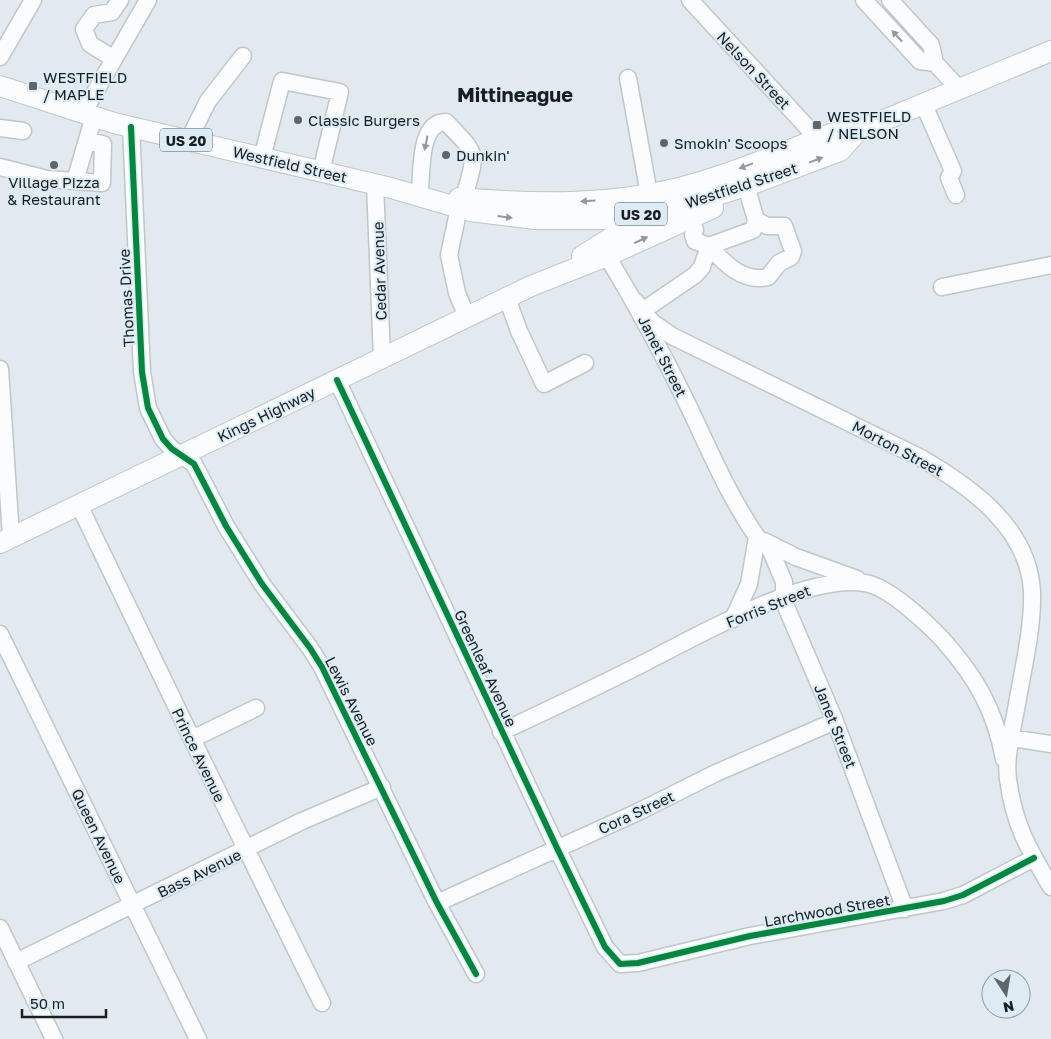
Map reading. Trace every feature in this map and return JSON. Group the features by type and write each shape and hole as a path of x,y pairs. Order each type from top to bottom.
{"main road":[{"name":"Westfield Street","path":"0,86 131,127 416,194 462,203 502,217 543,220 587,220 651,203 706,180 833,133 858,131 1051,51"},
{"name":"Westfield Street","path":"746,186 840,151 858,131"},
{"name":"Kings Highway","path":"6,540 602,251 696,228 716,206 746,186"},
{"name":"Westfield Street","path":"462,203 651,203 696,228"},
{"name":"Kings Highway","path":"602,251 651,203"},
{"path":"543,220 575,230 602,251"}],"street":[{"path":"0,57 33,0"},
{"path":"75,181 87,141 88,115 114,59 148,0"},
{"name":"Nelson Street","path":"690,0 818,139"},
{"path":"864,0 920,61 935,63"},
{"path":"890,0 931,45 935,63 960,90"},
{"path":"114,59 90,44 84,28 94,15 116,6 133,26"},
{"path":"188,140 208,101 243,56"},
{"path":"628,78 651,203"},
{"path":"262,158 282,81 340,92 321,172"},
{"path":"924,105 953,171 949,178 956,195"},
{"path":"416,194 428,132 433,126 446,122 470,146 474,155 474,163 449,255 457,293 467,317"},
{"name":"Thomas Drive","path":"131,127 144,392 148,408 163,439 172,449 183,455"},
{"path":"0,128 23,131"},
{"path":"0,167 47,179 102,183 103,144 87,141"},
{"name":"Cedar Avenue","path":"375,184 382,358"},
{"path":"696,228 753,230 756,220 746,186"},
{"path":"696,228 731,268 760,279 768,277 779,263 790,257 793,251 784,226 767,226 756,220"},
{"path":"639,308 695,275 702,268 696,228"},
{"name":"Janet Street","path":"602,251 639,308 736,506 763,540 784,582 784,597 835,721 905,909"},
{"path":"942,287 1051,265"},
{"path":"507,298 519,331 544,384 585,363"},
{"name":"Morton Street","path":"639,308 652,322 672,336 921,458 960,483 1000,517 1011,532 1024,555 1032,592 1027,642 1012,738 1007,756 1008,778 1015,820 1051,887"},
{"path":"0,369 6,540"},
{"name":"Greenleaf Avenue","path":"337,380 557,848 605,947 619,963"},
{"name":"Lewis Avenue","path":"183,455 196,466 226,526 262,584 322,667 437,903 476,974"},
{"name":"Prince Avenue","path":"79,504 322,1003"},
{"path":"733,619 748,584 763,540"},
{"name":"Janet Street","path":"763,540 796,557 866,583"},
{"name":"Forris Street","path":"501,732 733,619 806,588 826,584 866,583 889,595 916,614 964,666 993,714 1008,778"},
{"name":"Queen Avenue","path":"0,634 198,1039"},
{"path":"192,739 256,708"},
{"name":"Cora Street","path":"437,903 638,812 716,773 835,721"},
{"path":"1012,738 1051,744"},
{"name":"Bass Avenue","path":"16,962 310,818 382,788"},
{"name":"Larchwood Street","path":"619,963 628,965 750,936 944,901 963,895 1034,858"},
{"path":"0,928 54,1039"}],"cycle path":[{"path":"131,127 142,372 148,408 163,439 172,449 194,464 226,526 262,584 322,667 437,903 476,974"},
{"path":"337,380 557,848 605,947 620,964 638,963 750,936 944,901 963,895 1034,858"}],"place":[{"name":"WESTFIELD / MAPLE","path":"33,86"},
{"name":"Classic Burgers","path":"298,120"},
{"name":"WESTFIELD / NELSON","path":"817,125"},
{"name":"Smokin' Scoops","path":"664,143"},
{"name":"Dunkin'","path":"446,155"},
{"name":"Village Pizza & Restaurant","path":"54,165"}],"district":[{"name":"Mittineague","path":"515,94"}]}
